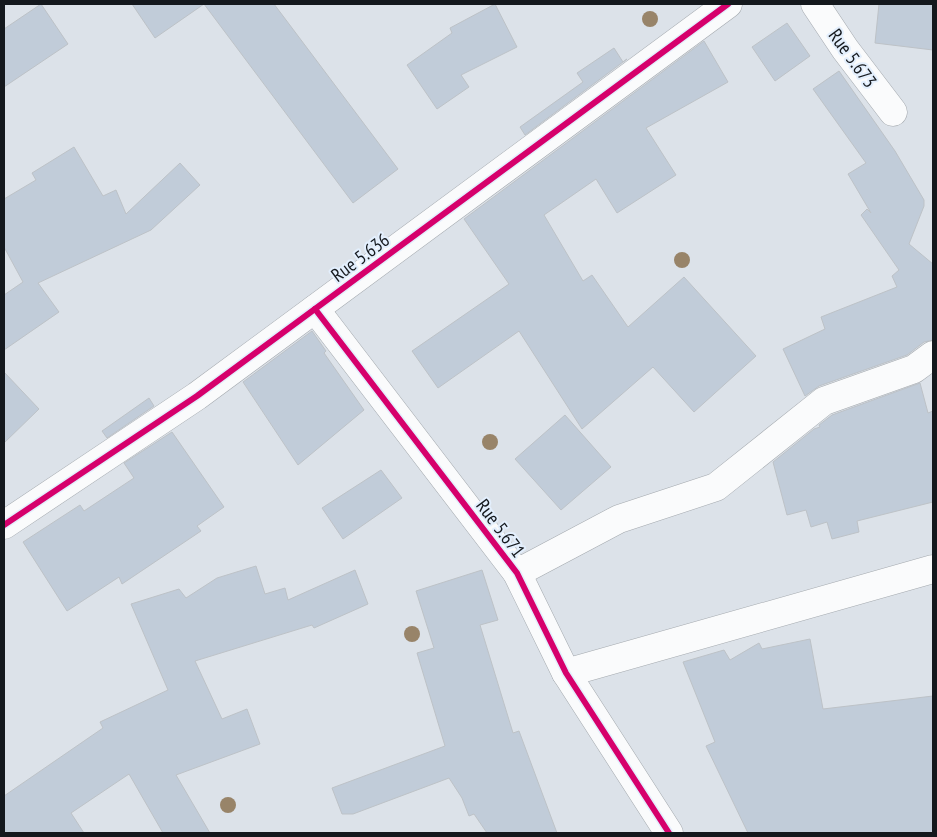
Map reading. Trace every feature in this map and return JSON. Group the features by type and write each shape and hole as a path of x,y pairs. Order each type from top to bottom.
{"street":[{"name":"Rue 5.636","path":"4,524 197,396 728,4"},
{"name":"Rue 5.673","path":"815,4 845,49 893,112"},
{"name":"Rue 5.671","path":"315,309 517,573 566,673 669,833"},
{"path":"517,573 619,519 716,487 824,401 914,369 933,355"},
{"path":"566,673 933,569"}],"building":[{"path":"41,4 68,44 4,87 4,29"},
{"path":"132,4 204,4 155,38"},
{"path":"204,4 274,4 398,169 353,203"},
{"path":"495,4 517,47 461,75 469,87 437,109 407,65 452,33 450,28"},
{"path":"879,4 933,4 933,50 875,43"},
{"path":"787,23 810,56 775,81 752,47"},
{"path":"704,41 728,82 646,128 676,175 617,213 596,179 544,215 583,281 592,275 628,327 684,277 756,356 694,412 653,367 582,429 519,331 438,388 412,351 509,284 464,219"},
{"path":"614,48 623,62 525,135 520,127 583,82 577,73"},
{"path":"839,71 895,151 924,200 924,206 909,244 933,264 933,340 924,342 907,355 819,386 805,396 783,349 825,329 821,317 897,287 892,276 899,270 861,215 867,209 871,213 848,174 866,163 813,89"},
{"path":"74,147 103,196 116,190 126,214 180,163 200,185 151,230 38,283 59,312 4,350 4,295 23,282 4,247 4,199 36,180 32,173"},
{"path":"312,331 326,351 324,353 364,410 298,465 243,382"},
{"path":"4,372 39,409 4,443"},
{"path":"920,383 928,413 933,411 933,502 857,521 859,532 832,539 827,522 811,527 806,510 787,515 773,462 814,429 820,427 819,425 832,415"},
{"path":"149,398 154,406 107,438 102,431"},
{"path":"565,415 611,467 561,510 515,459"},
{"path":"172,432 224,507 197,526 201,531 122,584 119,577 67,611 23,542 80,505 84,511 134,478 124,463"},
{"path":"381,470 402,498 343,539 322,508"},
{"path":"256,566 265,594 285,588 288,600 355,570 368,604 314,628 312,625 195,661 222,719 247,709 260,744 176,775 210,833 163,833 129,774 71,813 84,833 4,833 4,796 103,728 100,722 168,690 131,604 179,589 186,598 217,578"},
{"path":"482,570 498,620 480,625 513,733 519,731 557,833 487,833 474,814 469,816 462,798 449,778 353,814 342,814 332,788 445,746 417,653 434,648 416,591"},
{"path":"810,639 823,709 933,696 933,833 748,833 706,746 715,742 683,662 724,650 730,660 759,643 762,649"}],"cycle path":[{"path":"4,525 197,396 728,4"},
{"path":"315,309 517,573 566,673 669,833"}]}
